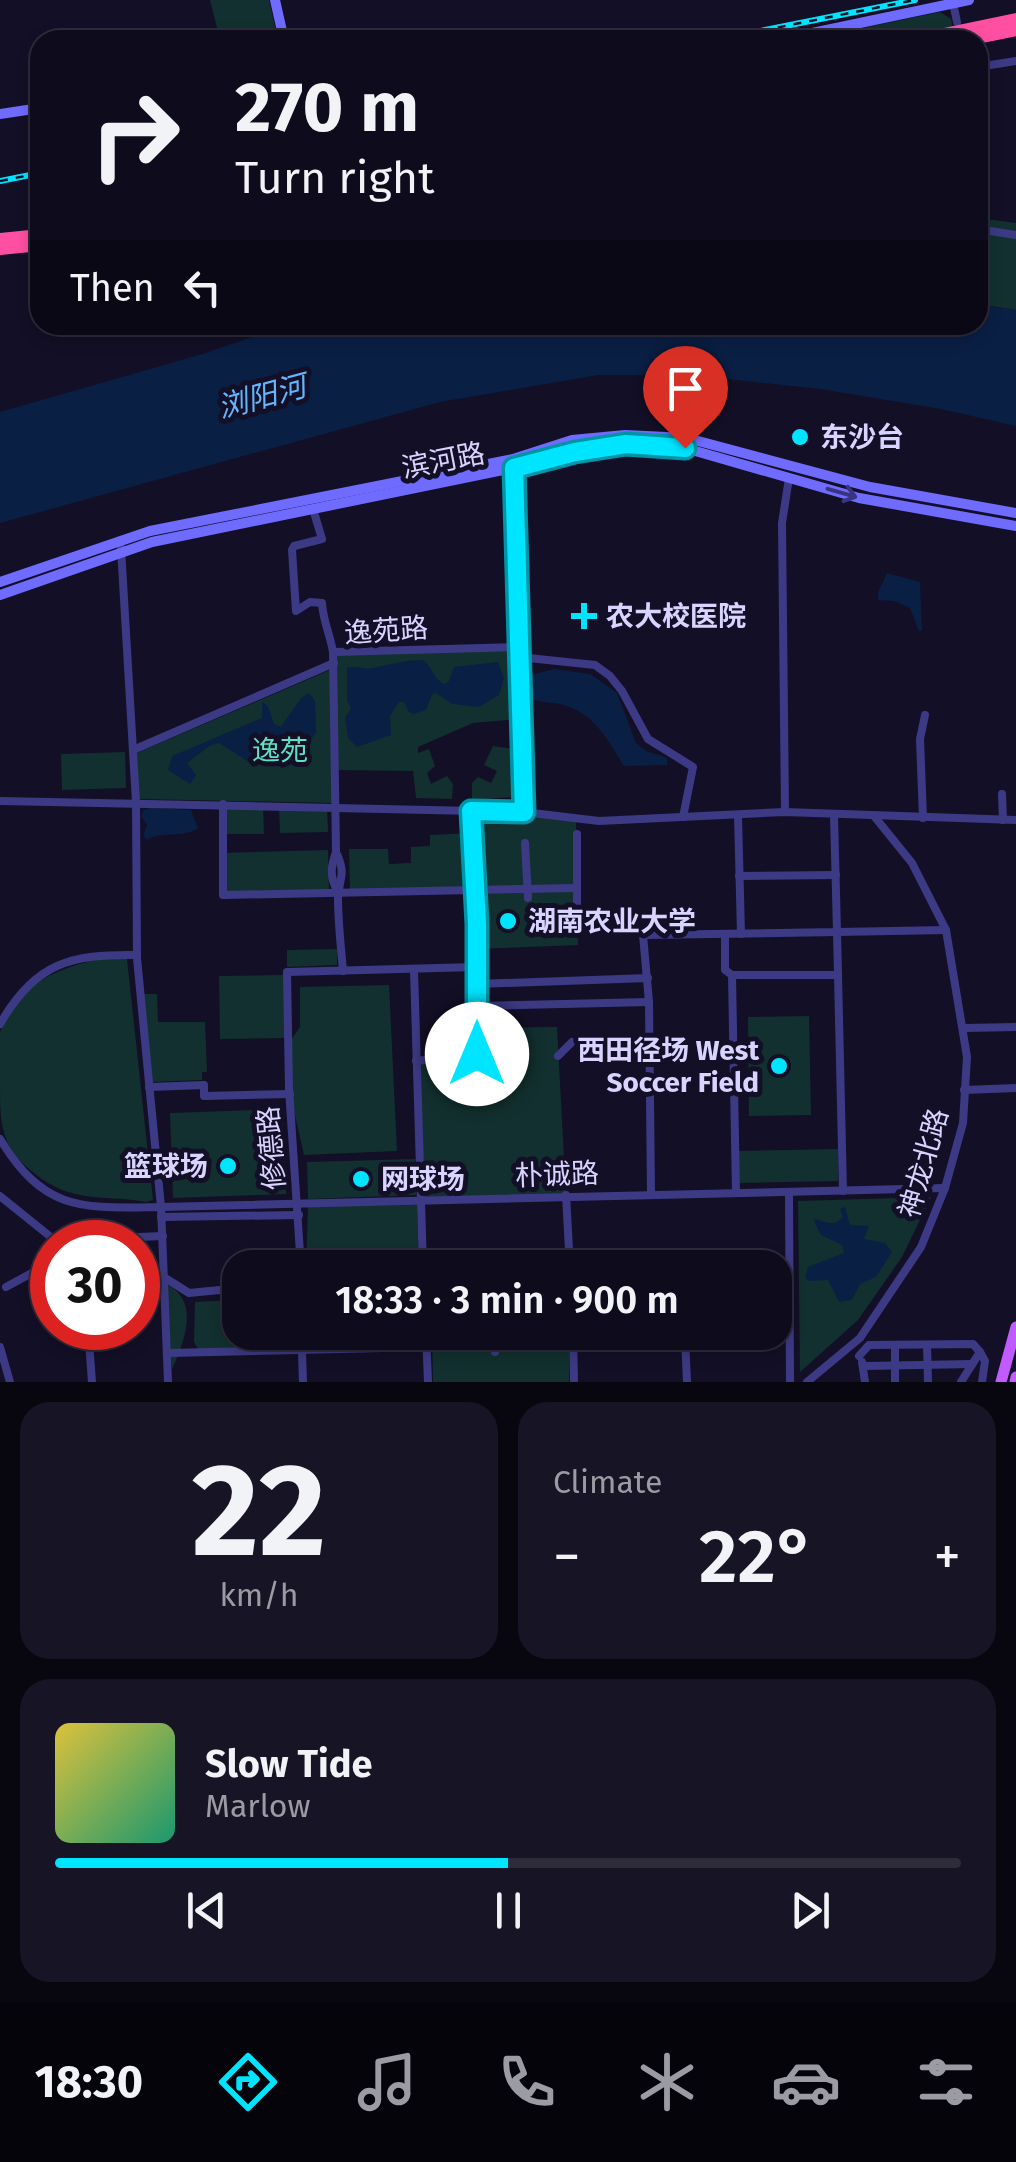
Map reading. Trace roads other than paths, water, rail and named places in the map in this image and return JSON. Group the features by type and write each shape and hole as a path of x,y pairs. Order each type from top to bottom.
{"highway":[{"path":"965,30 1014,25"},
{"path":"988,38 1014,25"},
{"path":"0,240 30,236"},
{"path":"0,250 30,246"}],"main road":[{"path":"278,0 285,30"},
{"path":"827,30 969,0"},
{"path":"0,114 30,110"},
{"name":"滨河路","path":"0,582 120,546 314,509 513,463 572,440 626,435 687,438 870,487 1016,513"},
{"name":"滨河路","path":"0,595 150,531 626,444 685,448 859,498 1016,526"},
{"path":"1001,1382 1016,1327"}],"street":[{"path":"953,4 965,30"},
{"path":"988,65 1016,61"},
{"path":"988,231 1016,235"},
{"path":"513,463 524,812"},
{"path":"785,812 782,524 789,478"},
{"path":"314,509 322,539 294,546 292,550 296,611 310,602 322,603 323,623 334,652"},
{"path":"120,546 136,802 137,955 162,1212 168,1382"},
{"name":"逸苑路","path":"343,971 338,893 344,878 336,852 334,652 519,652 585,662 610,676 648,738 693,768 684,818"},
{"path":"133,750 334,664"},
{"path":"922,818 920,739 925,715"},
{"path":"1002,794 1004,820"},
{"path":"0,801 524,812 599,821 785,812 1016,820"},
{"path":"223,804 223,895 475,891 527,894 577,888"},
{"path":"416,1060 477,1054 471,811"},
{"path":"738,815 741,934"},
{"path":"834,815 843,1191"},
{"name":"神龙北路","path":"808,1382 851,1345 892,1294 921,1247 945,1188 962,1123 967,1057 946,930 912,863 874,816"},
{"path":"576,834 577,908"},
{"path":"526,843 527,894"},
{"path":"739,876 836,874"},
{"path":"651,1194 649,1002 644,934 946,930"},
{"path":"725,934 724,970 732,975 838,975"},
{"path":"0,1024 12,1002 40,975 70,958 137,955"},
{"path":"343,971 476,967"},
{"path":"414,970 422,1250"},
{"name":"修德路","path":"301,1250 287,972 343,971"},
{"path":"732,975 736,1193"},
{"path":"476,984 648,978"},
{"path":"565,981 566,1004"},
{"path":"477,1006 649,1002"},
{"path":"964,1028 1016,1026"},
{"path":"558,1056 572,1042"},
{"path":"150,1086 204,1084 204,1096 290,1091"},
{"path":"964,1090 1016,1088"},
{"path":"0,1139 19,1171 50,1195 79,1206 227,1219 299,1215"},
{"name":"朴诚路","path":"843,1191 945,1188"},
{"name":"朴诚路","path":"162,1212 226,1205 848,1191 843,1191"},
{"path":"789,1192 789,1250"},
{"path":"566,1195 569,1250"},
{"path":"0,1196 30,1220"},
{"path":"226,1205 227,1219"},
{"path":"6,1287 30,1274"},
{"path":"162,1276 189,1293 222,1290"},
{"path":"859,1356 869,1346 973,1344 985,1361 982,1382"},
{"path":"851,1345 865,1366 864,1382"},
{"path":"894,1382 895,1345"},
{"path":"927,1345 928,1382"},
{"path":"0,1347 10,1382"},
{"path":"90,1350 92,1382"},
{"path":"168,1353 352,1350"},
{"path":"426,1350 428,1382"},
{"path":"574,1350 574,1382"},
{"path":"685,1350 687,1382"},
{"path":"789,1350 790,1382"},
{"path":"302,1352 303,1382"},
{"path":"962,1382 980,1352"},
{"path":"865,1366 972,1364"}],"water":[{"name":"浏阳河","path":"988,306 1016,310 1016,426 820,389 690,375 598,375 440,402 0,523 0,412 257,335 988,335"},
{"path":"887,573 920,582 922,631 910,608 878,600"},
{"path":"422,660 445,684 454,667 498,662 504,678 499,695 479,707 452,704 436,693 426,710 414,714 404,702 399,702 390,716 391,735 357,747 348,738 345,717 351,709 347,700 347,668"},
{"path":"554,669 590,674 617,693 636,743 667,758 667,765 624,766 598,728 582,713 528,697 531,675"},
{"path":"309,693 315,701 316,733 293,765 252,764 219,743 187,763 196,775 190,784 168,770 172,756 262,718 262,702 268,706 274,724 281,727"},
{"path":"151,808 191,810 198,828 147,840 143,835 147,825 141,816"},
{"path":"845,1207 850,1225 869,1226 864,1239 885,1243 892,1252 876,1277 860,1284 852,1300 839,1302 828,1280 805,1278 808,1267 844,1253 842,1245 821,1235 813,1219 836,1222 843,1217 840,1209"}],"railway":[{"path":"765,30 915,0"},
{"path":"0,181 30,175"}],"place":[{"name":"东沙台","path":"800,437"},
{"name":"农大校医院","path":"584,616"},
{"name":"湖南农业大学","path":"508,921"},
{"name":"西田径场 West Soccer Field","path":"779,1066"},
{"name":"篮球场","path":"228,1166"},
{"name":"网球场","path":"361,1179"}],"park label":[{"name":"逸苑","path":"280,750"}]}
